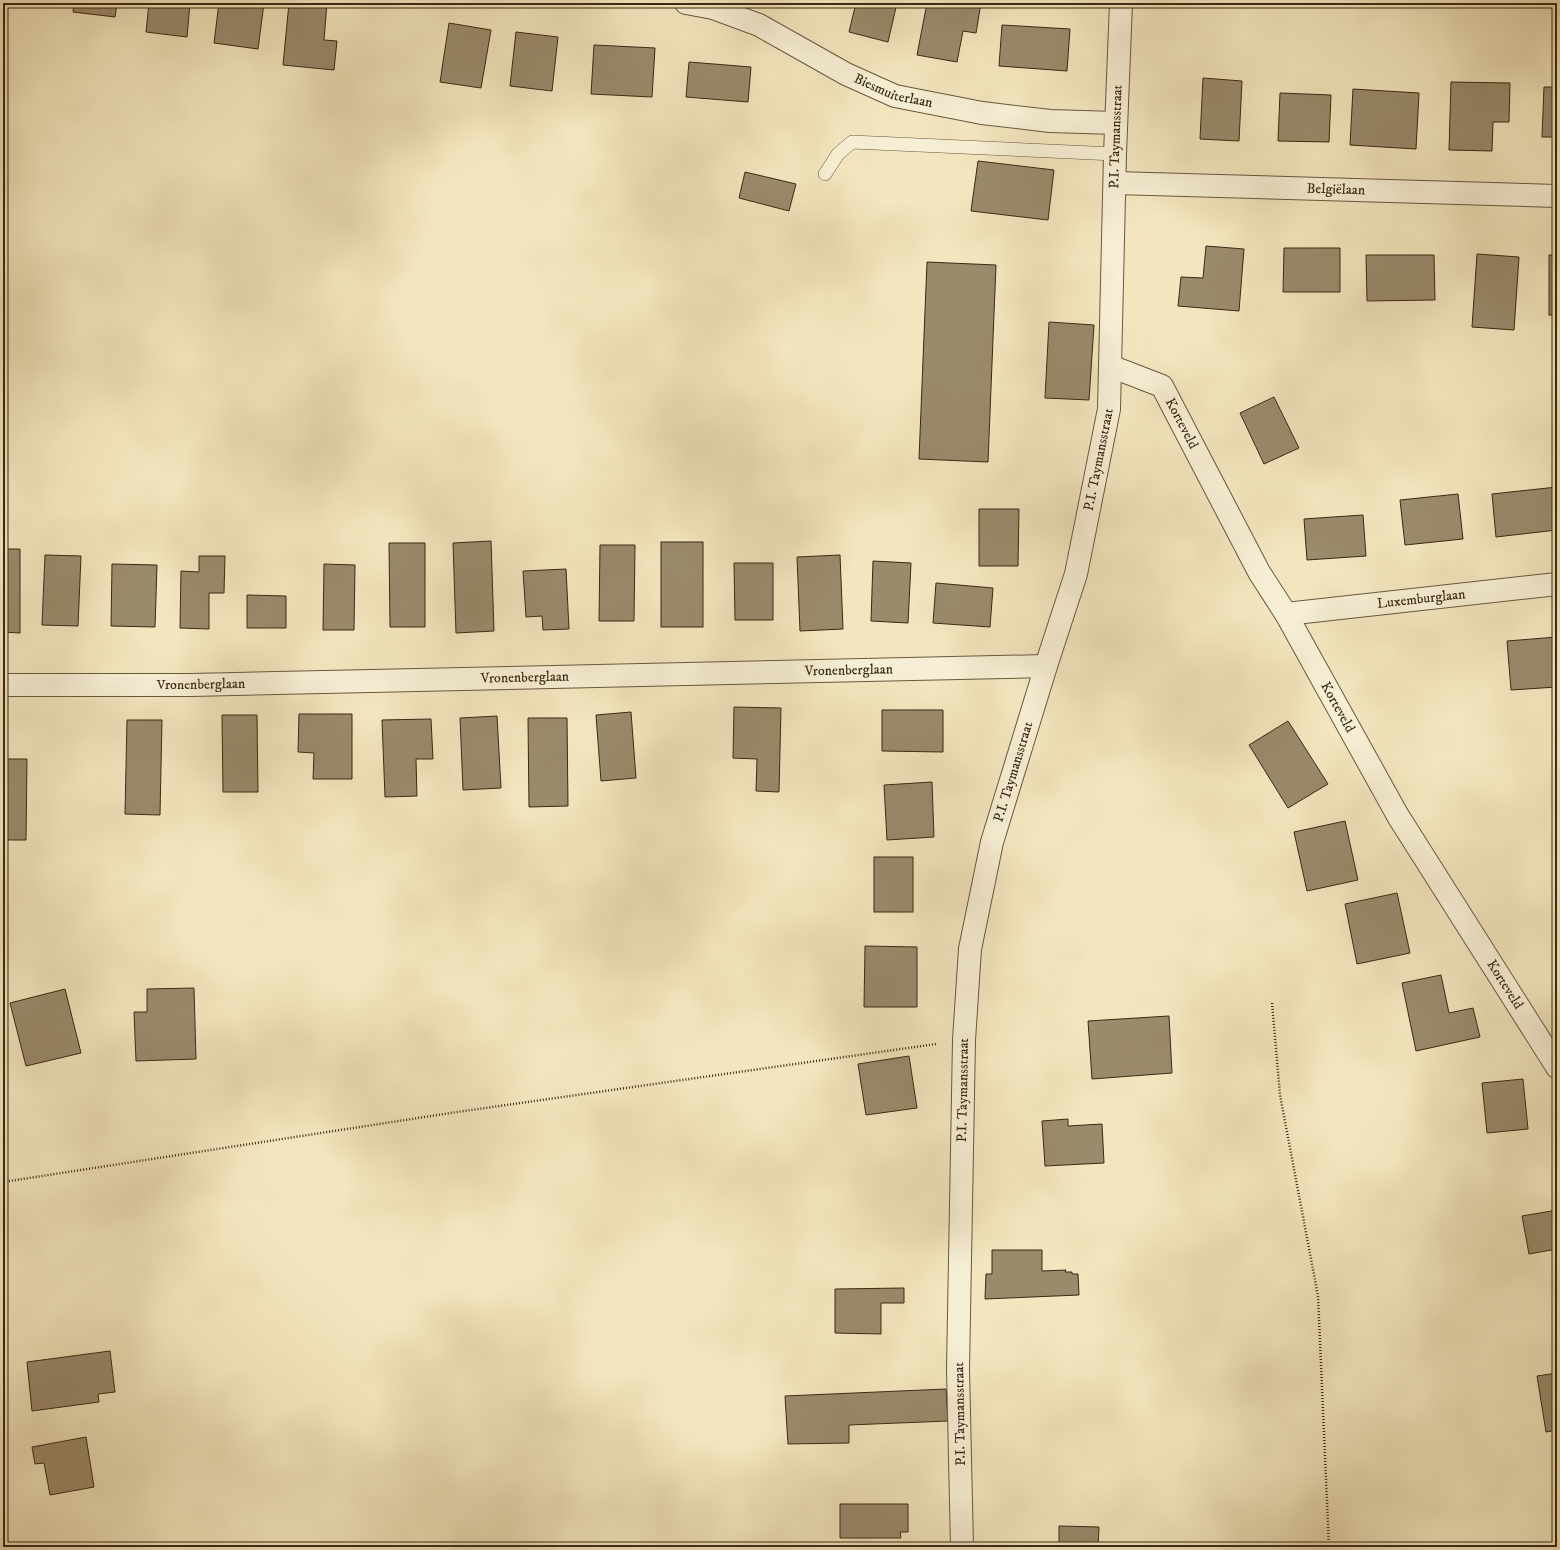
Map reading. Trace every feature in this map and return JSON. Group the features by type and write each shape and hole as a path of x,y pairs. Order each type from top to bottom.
{"street":[{"name":"Biesmuiterlaan","path":"686,3 713,6 759,25 846,74 895,96 982,113 1050,121 1116,123"},
{"name":"P.I. Taymansstraat","path":"962,1547 958,1369 964,1040 970,949 992,842 1076,574 1109,409 1115,154 1121,3"},
{"name":"Belgiëlaan","path":"1115,183 1557,196"},
{"name":"Korteveld","path":"1110,366 1162,386 1259,572 1286,614 1398,816 1557,1067"},
{"name":"Luxemburglaan","path":"1286,614 1557,584"},
{"name":"Vronenberglaan","path":"3,686 192,684 1046,666"}],"lane":[{"path":"825,174 838,154 852,142 1115,154"}],"path":[{"path":"1272,1003 1280,1095 1318,1296 1329,1547"},
{"path":"3,1182 457,1112 964,1040"}],"building":[{"path":"74,3 117,3 115,17 73,12"},
{"path":"149,3 190,3 187,37 146,32"},
{"path":"219,3 264,3 258,49 214,43"},
{"path":"289,3 327,3 324,40 337,41 334,70 283,65"},
{"path":"856,3 897,3 888,42 849,32"},
{"path":"927,3 981,3 976,33 963,31 957,62 917,55"},
{"path":"449,23 491,30 481,88 440,82"},
{"path":"1002,25 1070,29 1067,71 999,66"},
{"path":"516,32 558,37 552,91 510,86"},
{"path":"594,45 655,48 652,97 591,94"},
{"path":"689,62 751,67 748,102 686,97"},
{"path":"1203,78 1242,81 1239,141 1200,139"},
{"path":"1451,82 1510,83 1509,122 1493,122 1492,151 1449,150"},
{"path":"1544,87 1557,87 1557,137 1542,137"},
{"path":"1353,89 1419,93 1416,149 1350,145"},
{"path":"1280,93 1331,95 1329,142 1278,141"},
{"path":"978,161 1054,170 1048,220 971,211"},
{"path":"745,172 796,184 789,211 739,198"},
{"path":"1206,246 1244,249 1239,311 1178,306 1181,277 1203,278"},
{"path":"1284,248 1340,248 1340,292 1283,292"},
{"path":"1477,254 1519,257 1514,330 1472,327"},
{"path":"1366,255 1434,255 1435,300 1367,301"},
{"path":"1549,255 1557,255 1557,315 1549,315"},
{"path":"927,262 996,265 988,462 919,459"},
{"path":"1049,322 1094,325 1089,400 1045,398"},
{"path":"1274,397 1299,448 1264,464 1240,413"},
{"path":"1557,487 1557,530 1496,537 1492,494"},
{"path":"1458,494 1463,539 1405,545 1400,500"},
{"path":"979,509 1019,509 1018,566 979,566"},
{"path":"1363,515 1366,556 1307,560 1304,519"},
{"path":"491,541 494,631 456,633 453,543"},
{"path":"661,542 703,542 703,627 661,627"},
{"path":"389,543 425,543 425,627 390,627"},
{"path":"600,545 635,545 634,621 599,621"},
{"path":"3,549 20,549 20,633 3,632"},
{"path":"45,555 81,556 78,626 42,625"},
{"path":"840,555 843,629 800,631 797,557"},
{"path":"199,556 225,556 224,593 209,593 209,629 180,628 181,571 199,572"},
{"path":"873,561 911,563 908,623 871,621"},
{"path":"734,563 773,563 773,620 735,620"},
{"path":"112,564 157,565 155,627 111,626"},
{"path":"324,564 355,565 354,630 323,630"},
{"path":"566,569 569,629 543,630 542,616 526,617 523,571"},
{"path":"936,583 993,588 990,627 933,623"},
{"path":"247,595 286,596 286,628 247,628"},
{"path":"1557,637 1557,687 1511,690 1507,641"},
{"path":"734,707 781,708 779,792 756,791 757,759 733,758"},
{"path":"882,710 943,710 943,752 882,751"},
{"path":"631,712 636,778 601,781 596,715"},
{"path":"299,714 352,714 352,779 313,779 314,753 298,752"},
{"path":"222,715 257,715 258,792 223,792"},
{"path":"497,716 501,788 463,790 460,718"},
{"path":"528,718 567,718 568,806 529,807"},
{"path":"431,719 433,759 416,759 417,796 385,797 382,720"},
{"path":"127,720 162,720 160,815 125,814"},
{"path":"1288,721 1328,784 1288,808 1249,745"},
{"path":"3,759 27,759 26,840 3,840"},
{"path":"932,782 934,837 887,840 884,785"},
{"path":"1345,821 1358,880 1307,891 1294,832"},
{"path":"874,857 913,857 913,912 874,912"},
{"path":"1397,893 1410,953 1357,964 1345,904"},
{"path":"865,946 917,947 917,1007 864,1007"},
{"path":"1441,975 1449,1013 1473,1008 1480,1037 1416,1051 1402,983"},
{"path":"194,988 196,1059 136,1061 134,1012 147,1012 147,989"},
{"path":"65,989 81,1053 26,1066 10,1003"},
{"path":"1169,1016 1172,1073 1092,1079 1088,1021"},
{"path":"909,1056 917,1108 866,1115 858,1064"},
{"path":"1523,1079 1528,1129 1487,1133 1482,1083"},
{"path":"1068,1119 1068,1126 1102,1124 1104,1163 1045,1166 1042,1121"},
{"path":"1557,1210 1557,1249 1529,1254 1522,1216"},
{"path":"992,1250 1042,1250 1042,1271 1066,1270 1065,1272 1078,1274 1079,1295 985,1299 986,1274 992,1274"},
{"path":"904,1288 904,1303 881,1303 881,1334 835,1333 835,1289"},
{"path":"110,1351 115,1392 98,1394 99,1402 32,1411 27,1362"},
{"path":"1557,1373 1557,1430 1546,1432 1537,1376"},
{"path":"946,1389 948,1421 849,1425 849,1443 788,1444 785,1396"},
{"path":"86,1437 94,1487 50,1495 44,1463 35,1464 32,1447"},
{"path":"840,1504 908,1504 908,1532 900,1532 901,1538 840,1538"},
{"path":"1059,1526 1099,1527 1098,1547 1059,1547"}]}
